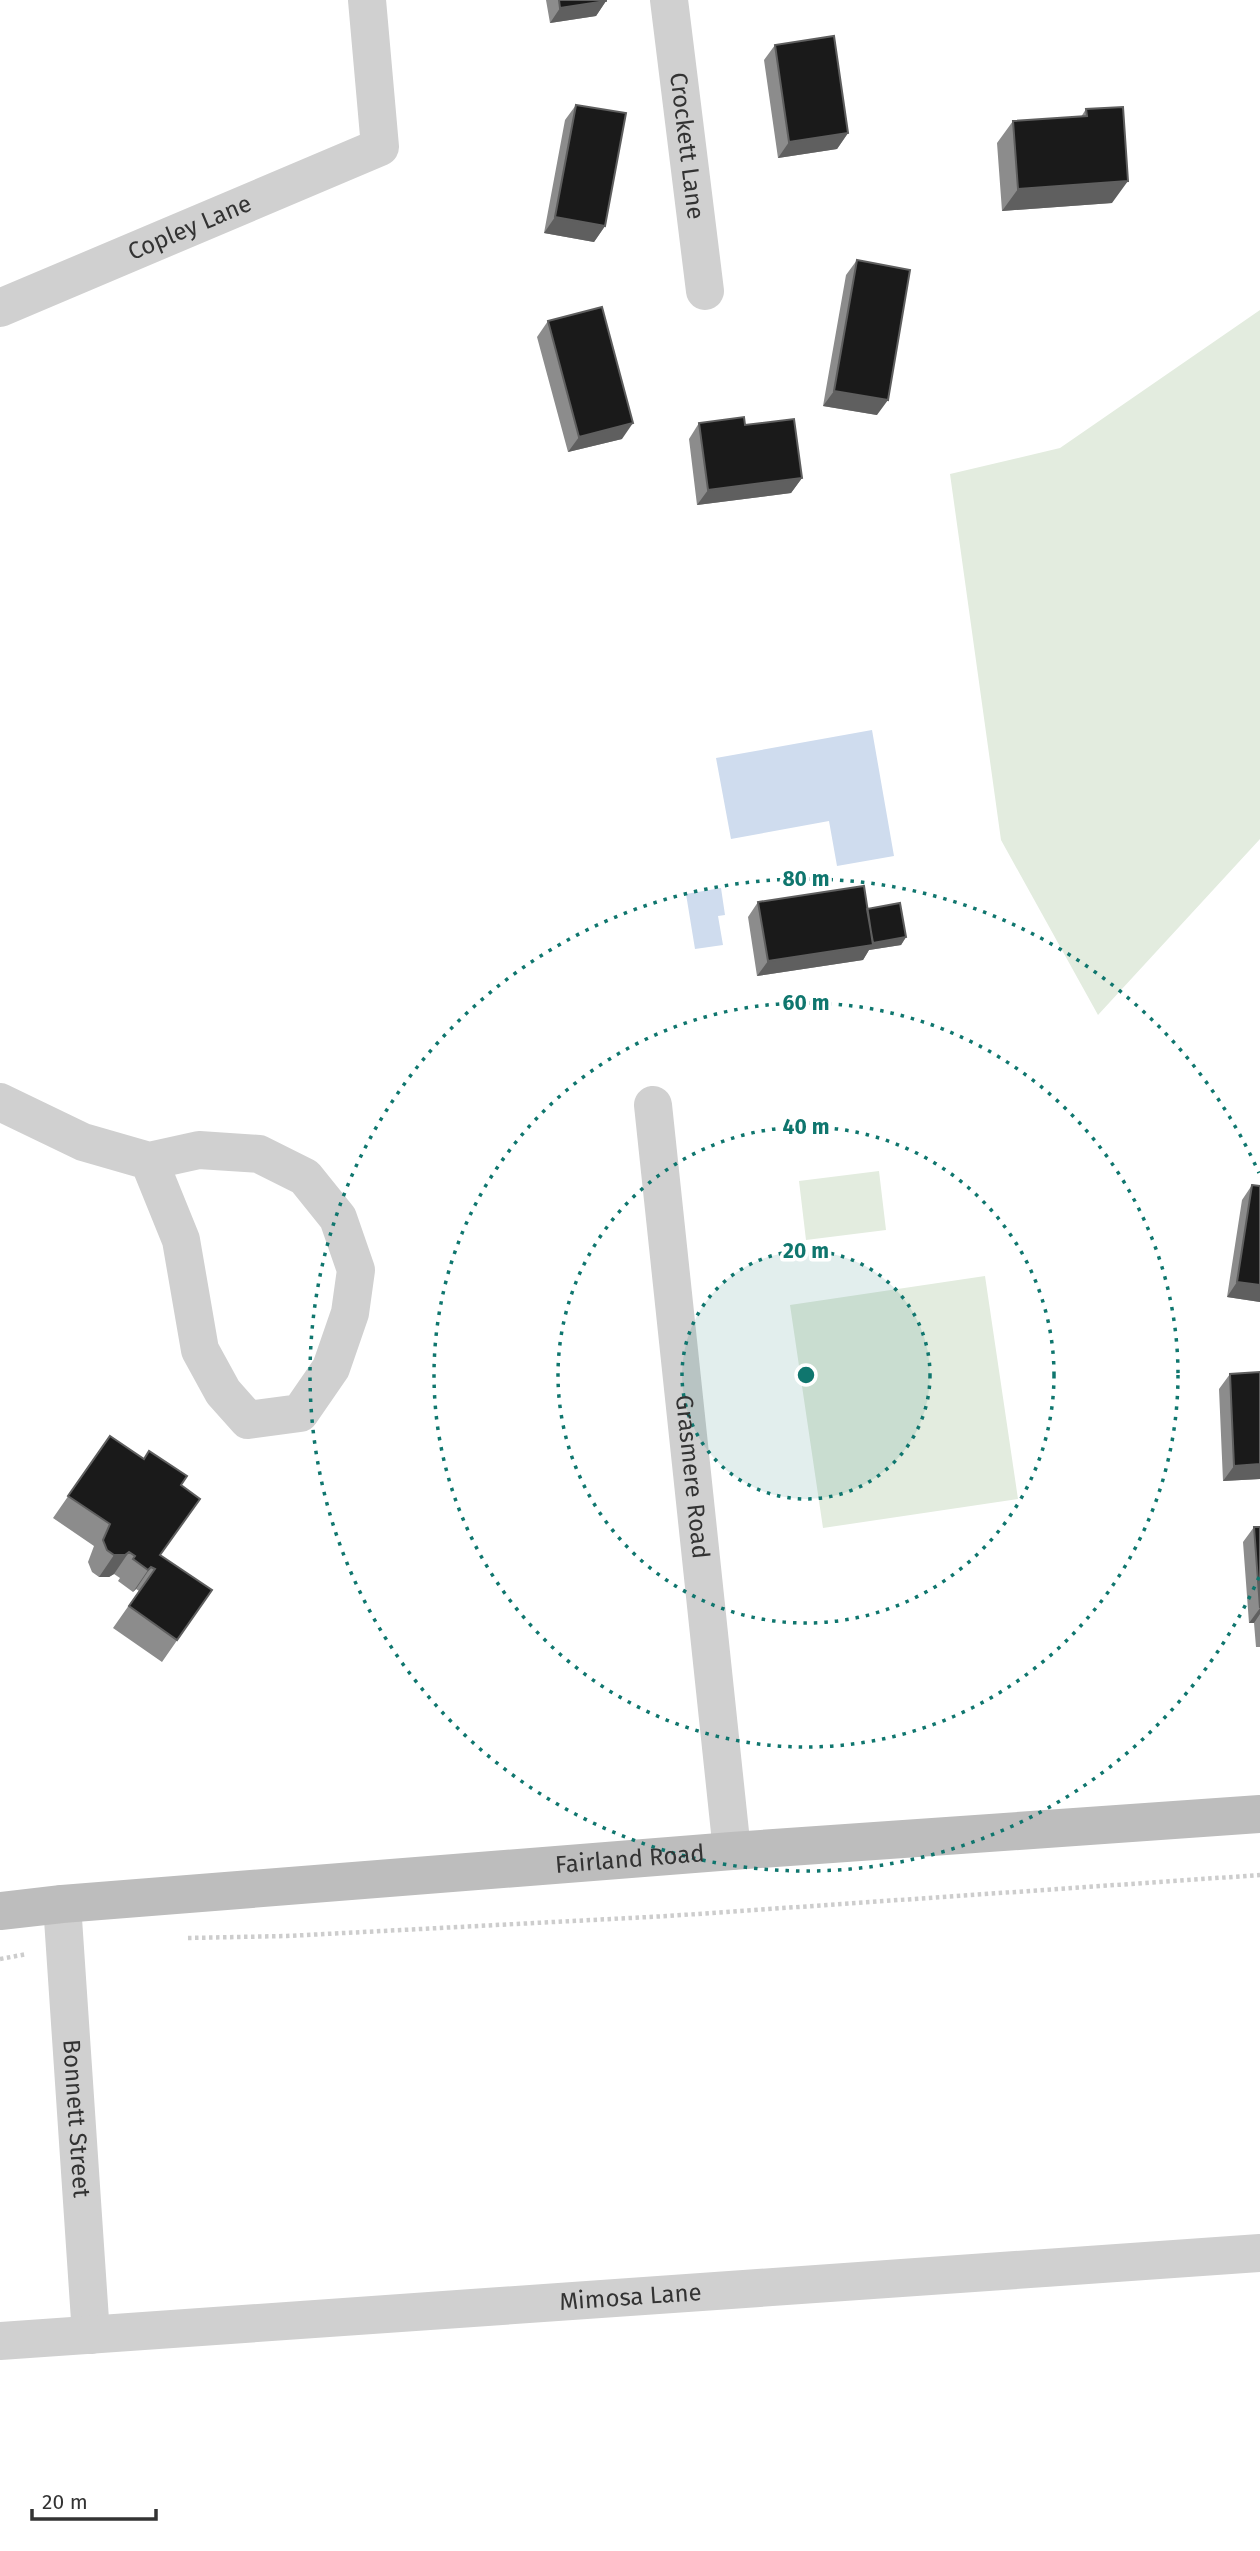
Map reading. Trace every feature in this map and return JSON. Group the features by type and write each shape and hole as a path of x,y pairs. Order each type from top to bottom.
{"main road":[{"name":"Fairland Road","path":"0,1911 732,1851 1260,1814"}],"street":[{"name":"Copley Lane","path":"0,309 380,147 367,0"},
{"name":"Crockett Lane","path":"669,0 705,290"},
{"path":"0,1102 83,1142 149,1161 199,1150 259,1154 305,1177 338,1218 356,1270 351,1314 331,1368 300,1413 248,1420 223,1392 200,1350 181,1240 149,1161"},
{"name":"Grasmere Road","path":"653,1105 732,1851"},
{"name":"Bonnett Street","path":"62,1904 91,2335"},
{"name":"Mimosa Lane","path":"0,2341 1260,2253"}],"path":[{"path":"182,1938 287,1936 668,1916 1260,1875"}],"shaded area":[{"path":"1260,310 1260,839 1098,1015 1001,840 950,474 1060,448"},
{"path":"879,1171 886,1230 806,1240 799,1181"},
{"path":"985,1276 1018,1499 823,1528 790,1305"}],"water":[{"path":"872,730 894,856 837,866 829,821 731,839 716,758"},
{"path":"721,888 725,915 718,916 723,945 695,949 686,894"}],"building":[{"path":"559,0 606,0 606,1 560,8"},
{"path":"834,36 848,133 789,142 775,45"},
{"path":"576,105 626,113 605,226 555,217"},
{"path":"1123,107 1128,181 1018,189 1013,121 1087,116 1086,109"},
{"path":"857,260 910,270 888,400 834,391"},
{"path":"602,307 633,423 579,437 548,321"},
{"path":"744,417 745,425 794,419 802,478 708,490 699,423"},
{"path":"864,886 873,945 768,961 758,902"},
{"path":"900,903 906,937 873,943 867,909"},
{"path":"1252,1185 1260,1186 1260,1285 1237,1282"},
{"path":"1260,1372 1260,1464 1234,1466 1230,1374"},
{"path":"110,1436 144,1459 149,1451 187,1476 181,1485 200,1499 160,1555 212,1590 177,1640 129,1606 155,1569 151,1567 148,1570 133,1559 135,1556 129,1552 125,1555 114,1555 107,1550 103,1540 110,1524 68,1496"},
{"path":"1254,1527 1260,1527 1260,1608"}]}
